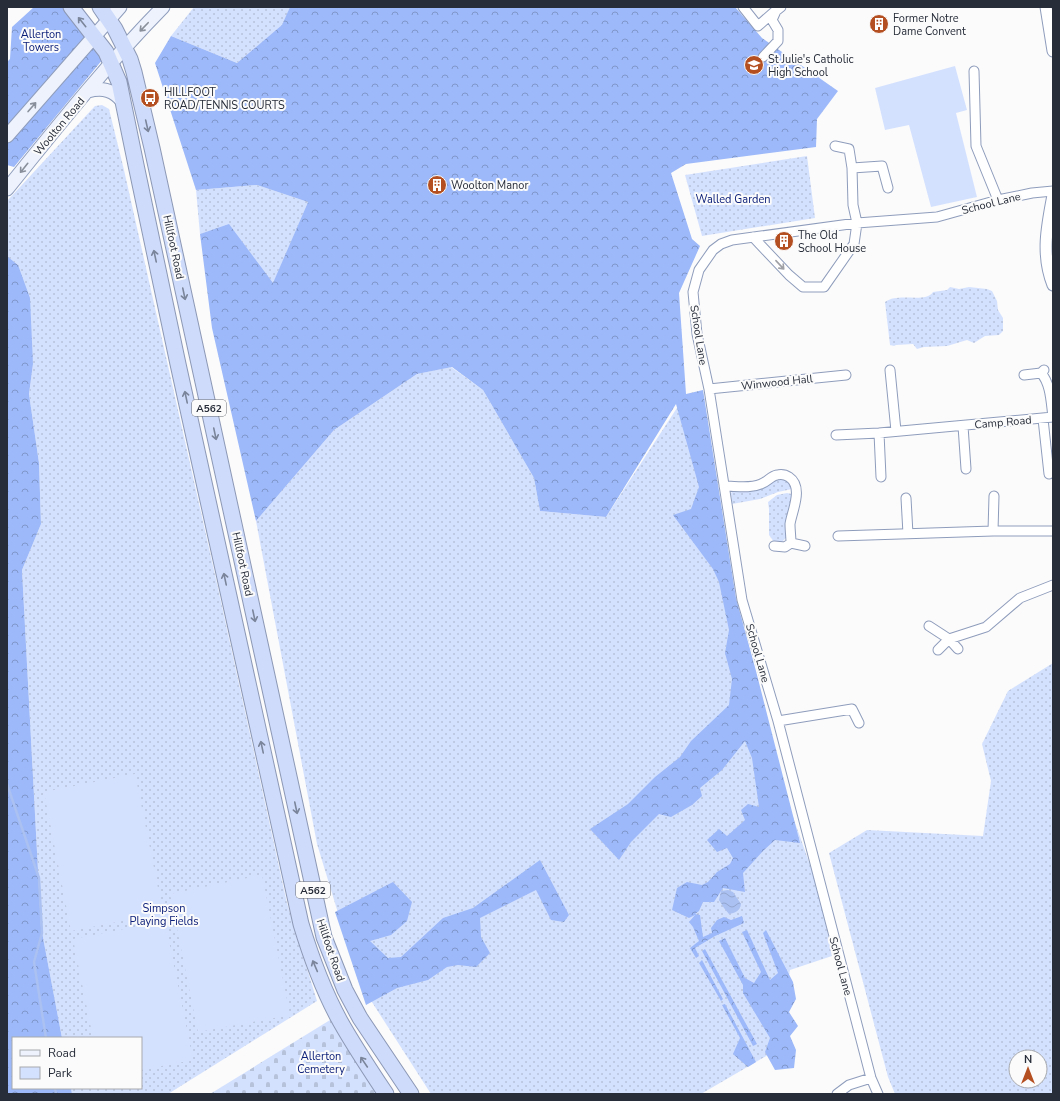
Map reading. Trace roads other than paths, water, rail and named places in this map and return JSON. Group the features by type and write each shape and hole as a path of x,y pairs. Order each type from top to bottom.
{"highway":[{"name":"A562","path":"71,7 106,52 112,64"},
{"name":"A562","path":"100,7 109,20"},
{"name":"Hillfoot Road","path":"109,20 125,48 134,72 152,148 323,930 335,965 345,1010 360,1054 386,1094"},
{"name":"Hillfoot Road","path":"112,64 119,82 167,310 301,924 311,957 345,1010 363,1023 411,1094"}],"main road":[{"path":"7,136 120,7"},
{"name":"Woolton Road","path":"7,189 72,109 163,7"},
{"path":"88,91 99,89 109,90 120,97 123,102"}],"street":[{"path":"743,7 758,26 779,9"},
{"path":"1046,7 1053,50"},
{"path":"763,57 778,41 778,30 772,20 779,9"},
{"path":"974,71 976,146 998,200"},
{"path":"753,238 789,275 803,287 824,287 854,244 857,223 853,205 852,168 849,149 835,146"},
{"path":"852,168 882,166 888,188"},
{"name":"School Lane","path":"878,1094 871,1078 778,721 742,600 709,389 697,334 693,292 699,270 713,250 721,244 732,240 857,223 937,217 998,200 1032,193 1053,191"},
{"path":"1053,195 1048,224 1046,251 1053,285"},
{"path":"890,370 896,431"},
{"name":"Camp Road","path":"836,435 879,433 1053,417 1049,391 1043,371 1024,375"},
{"name":"Winwood Hall","path":"709,389 846,375"},
{"name":"Camp Road","path":"1043,419 1049,474"},
{"name":"Camp Road","path":"963,426 966,469"},
{"path":"879,433 882,477"},
{"path":"724,486 756,486 762,484 772,476 788,476 795,484 796,495 790,526 791,543"},
{"path":"993,531 994,496"},
{"path":"906,498 908,534"},
{"path":"838,536 993,531 1053,531"},
{"path":"774,546 785,547 791,543 805,546"},
{"path":"938,650 949,639 986,627 1020,598 1053,585"},
{"path":"929,626 949,639 958,649"},
{"path":"778,721 852,709 859,723"},
{"path":"838,1094 849,1085 871,1078"}],"water":[{"path":"728,890 733,892 741,904 737,911 729,914 719,900 721,891"}],"waterway":[{"path":"7,784 39,878 42,933 34,962 46,1037"},
{"path":"55,1089 56,1094"}],"place":[{"name":"Former Notre Dame Convent","path":"879,24"},
{"name":"St Julie's Catholic High School","path":"754,65"},
{"name":"HILLFOOT ROAD/TENNIS COURTS","path":"150,98"},
{"name":"Woolton Manor","path":"437,185"},
{"name":"The Old School House","path":"784,241"}],"park label":[{"name":"Allerton Towers","path":"41,40"},
{"name":"Walled Garden","path":"733,199"},
{"name":"Simpson Playing Fields","path":"164,914"},
{"name":"Allerton Cemetery","path":"321,1062"}]}
